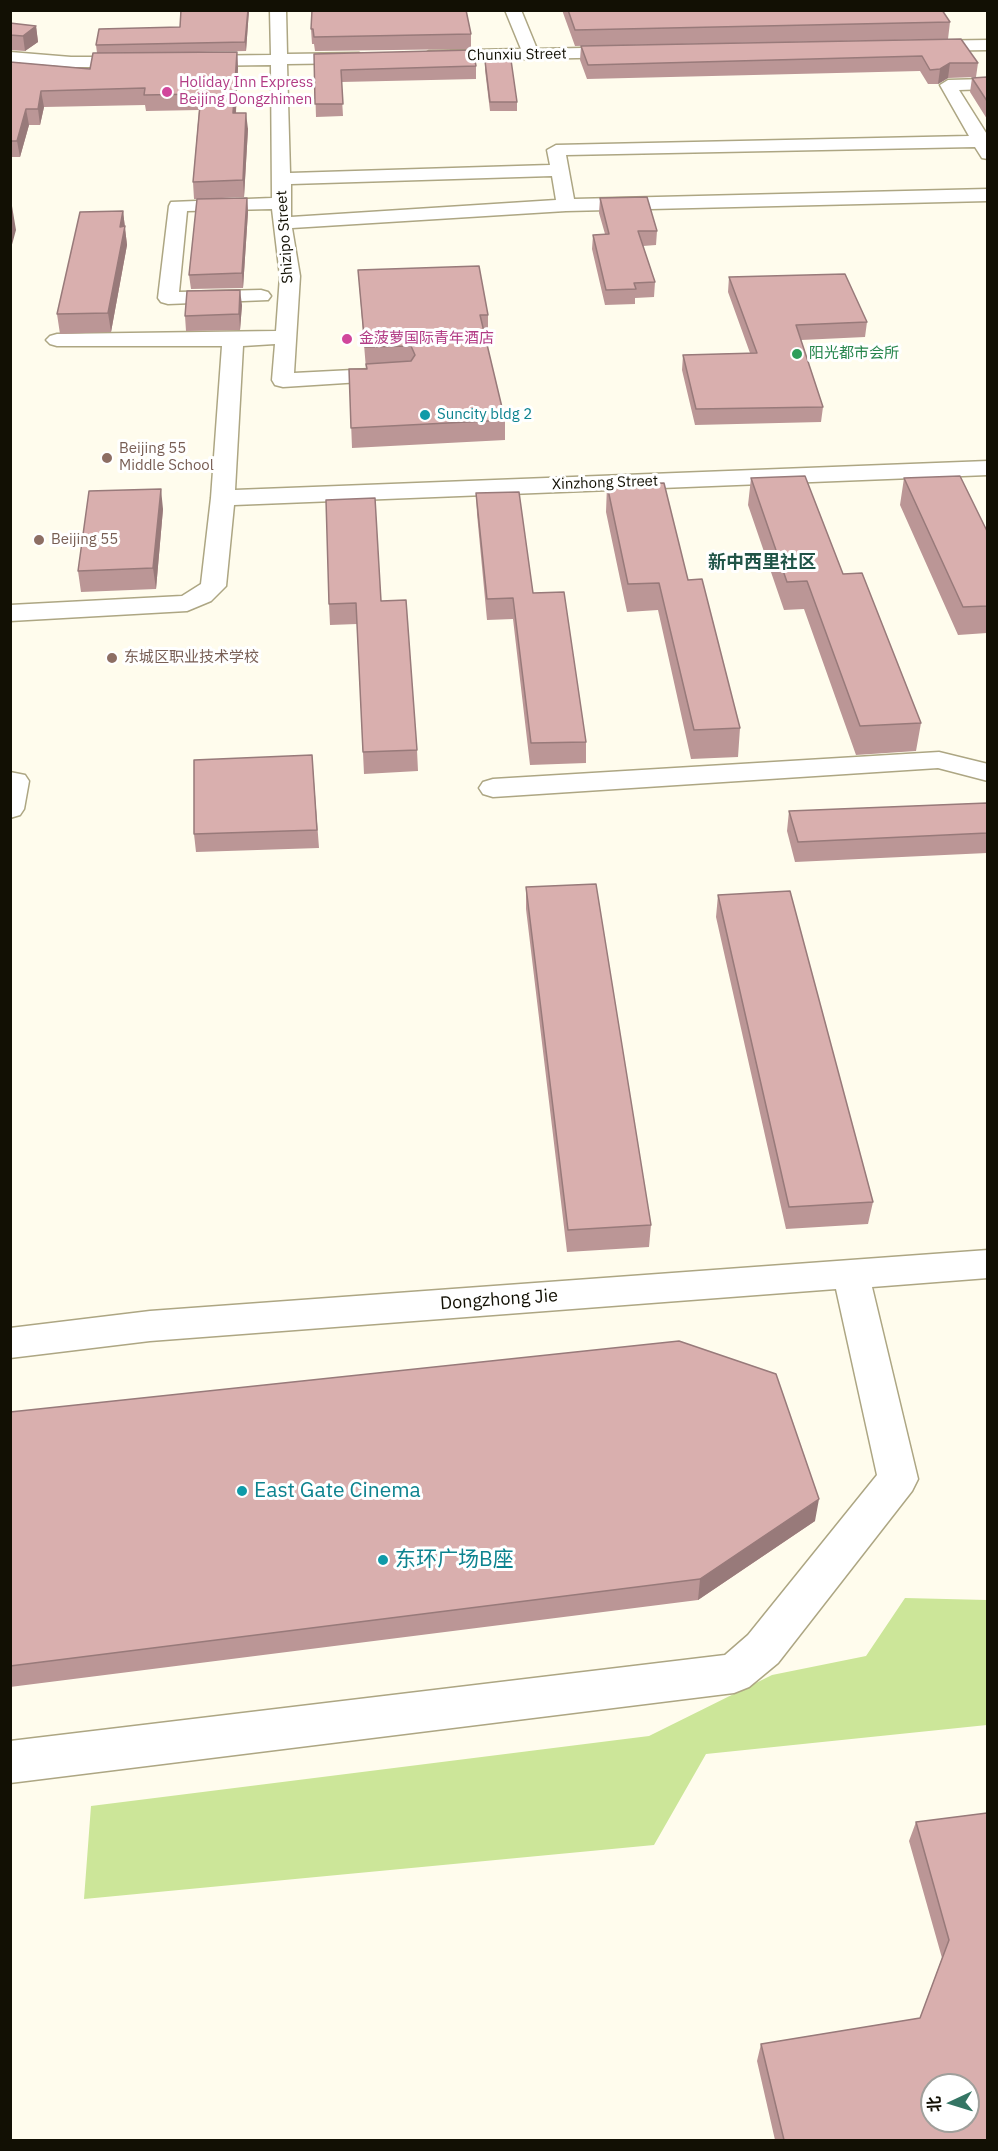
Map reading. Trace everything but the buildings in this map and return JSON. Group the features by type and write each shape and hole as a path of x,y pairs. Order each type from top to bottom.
{"street":[{"name":"Shizipo Street","path":"278,10 282,213 290,276 283,380 403,373"},
{"path":"513,10 531,54"},
{"path":"901,47 987,45"},
{"name":"Chunxiu Street","path":"411,57 638,52"},
{"path":"10,57 71,62 154,62"},
{"path":"175,62 375,57"},
{"path":"985,145 948,85 987,84"},
{"path":"567,205 556,150 985,145"},
{"path":"281,179 560,170"},
{"path":"261,296 168,298 178,206 282,213 987,195"},
{"path":"57,340 232,340 286,337"},
{"path":"10,613 179,603 202,596 213,586 223,498 232,340"},
{"name":"Xinzhong Street","path":"223,498 987,468"},
{"path":"493,788 939,760 987,773"},
{"path":"10,781 15,781 10,809"},
{"name":"Dongzhong Jie","path":"10,1342 150,1326 987,1264"},
{"path":"10,1762 734,1673 763,1649 898,1479 851,1274"}],"green space":[{"path":"905,1598 987,1600 987,1725 706,1754 654,1845 84,1899 91,1806 649,1736 772,1675 866,1656"}],"place":[{"name":"Holiday Inn Express Beijing Dongzhimen","path":"167,92"},
{"name":"金菠萝国际青年酒店","path":"347,339"},
{"name":"阳光都市会所","path":"797,354"},
{"name":"Suncity bldg 2","path":"425,415"},
{"name":"Beijing 55 Middle School","path":"107,458"},
{"name":"Beijing 55","path":"39,540"},
{"name":"东城区职业技术学校","path":"112,658"},
{"name":"East Gate Cinema","path":"242,1491"},
{"name":"东环广场B座","path":"383,1560"}],"district":[{"name":"新中西里社区","path":"762,563"}]}
